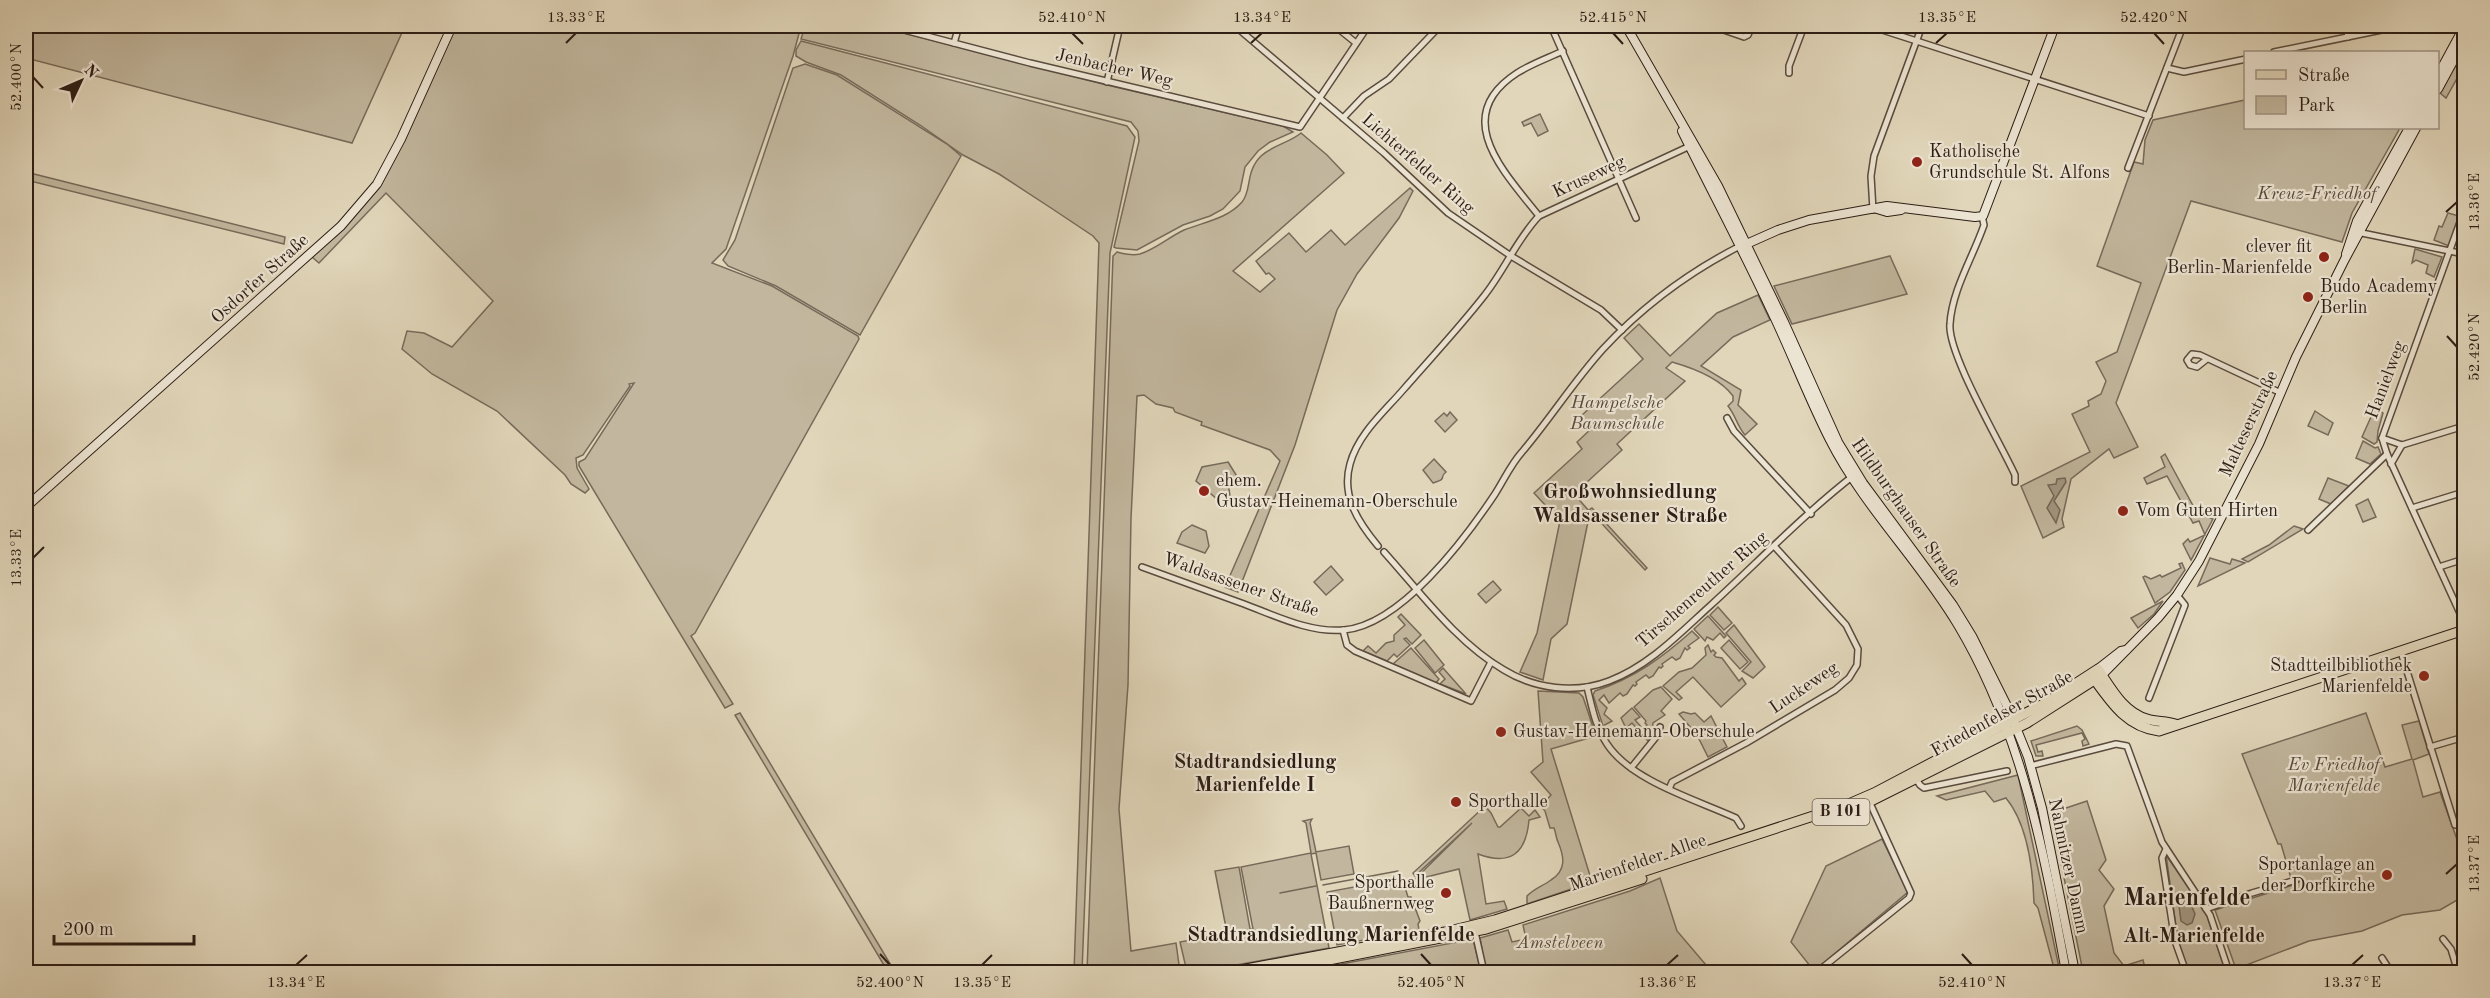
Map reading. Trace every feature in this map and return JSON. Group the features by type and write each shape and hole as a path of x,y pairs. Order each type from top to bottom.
{"main road":[{"name":"Osdorfer Straße","path":"26,507 340,226 377,184 402,139 452,26"},
{"name":"Hildburghauser Straße","path":"1626,26 1680,121 1681,129 1692,145 1784,322 1834,436 1854,475 1953,605 1972,636 2011,725 2026,767"},
{"path":"1743,245 1809,220 1887,206 1982,216 1987,209 2055,26"},
{"path":"2439,73 2464,27"},
{"path":"2439,88 2464,40"},
{"name":"Malteserstraße","path":"2395,160 2409,129"},
{"name":"Malteserstraße","path":"2177,595 2212,537 2259,443 2356,231 2395,160 2415,129"},
{"name":"Friedenfelser Straße","path":"1915,776 2011,725 2097,675 2158,618 2177,595"},
{"path":"2097,675 2115,707 2136,724 2159,731 2401,652 2463,628"},
{"name":"Nahmitzer Damm","path":"2026,767 2066,972"},
{"name":"Nahmitzer Damm","path":"2026,767 2045,823 2075,972"},
{"name":"Marienfelder Allee","path":"1268,972 1475,932 1607,891 1868,799 1915,776"},
{"name":"Marienfelder Allee","path":"1230,972 1445,932 1495,920 1868,799"}],"street":[{"name":"Jenbacher Weg","path":"889,26 1107,82 1299,127 1302,126 1319,97"},
{"path":"954,43 959,26"},
{"path":"1107,82 1120,26"},
{"name":"Lichterfelder Ring","path":"1235,26 1384,153 1434,202 1511,256 1600,310 1622,330"},
{"path":"1335,26 1356,43"},
{"path":"1319,97 1368,26"},
{"path":"1343,118 1362,98 1389,80 1440,26"},
{"path":"1551,26 1636,218"},
{"path":"1712,26 1744,37 1748,35 1752,26"},
{"path":"1789,73 1789,66 1804,26"},
{"path":"1870,26 2149,116"},
{"path":"1875,209 1871,176 1874,156 1922,26"},
{"path":"2128,168 2183,26"},
{"path":"2346,26 2348,37"},
{"path":"2279,51 2401,26"},
{"path":"1539,216 1495,158 1485,132 1485,116 1490,100 1503,83 1519,72 1563,51"},
{"path":"2167,68 2184,72 2244,58"},
{"name":"Kruseweg","path":"1511,256 1529,226 1539,216 1692,145"},
{"name":"Hanielweg","path":"2464,211 2382,438 2391,464 2439,567 2463,628 2464,642"},
{"path":"1982,216 1984,225 1954,305 1950,323 1951,335 1957,356 2012,469 2015,482"},
{"path":"2356,231 2464,254"},
{"name":"Waldsassener Straße","path":"1142,567 1298,624 1325,630 1343,630 1380,618 1402,603 1417,588 1477,519 1521,452 1531,443 1600,352 1622,330 1677,284 1743,245"},
{"path":"1378,546 1360,523 1350,502 1347,482 1354,453 1372,425 1486,294 1511,256"},
{"path":"2207,358 2281,393"},
{"path":"1727,418 1734,431 1810,514"},
{"path":"2382,438 2402,445 2464,426"},
{"path":"2391,464 2394,463 2402,445"},
{"path":"2308,530 2387,454"},
{"name":"Tirschenreuther Ring","path":"1384,552 1458,633 1491,662 1534,684 1558,688 1587,687 1622,675 1661,650 1854,475"},
{"path":"2412,508 2464,492"},
{"name":"Luckeweg","path":"1669,789 1672,782 1746,743 1835,690 1849,678 1857,665 1858,649 1846,625 1775,547"},
{"path":"2439,567 2464,559"},
{"path":"2149,698 2185,607 2184,601 2177,595"},
{"path":"1343,630 1347,645 1355,651 1471,701 1491,662"},
{"path":"2401,652 2455,825 2464,822"},
{"path":"1587,687 1600,732 1612,751 1631,768 1669,789 1736,818 1742,826"},
{"path":"1631,768 1656,737 1660,727"},
{"path":"2430,747 2464,737"},
{"path":"2026,767 2116,744 2127,746 2166,849 2206,909 2215,927 2229,972"},
{"path":"1915,776 1924,788 2007,771"},
{"path":"1817,972 1909,898 1911,893 1868,799"},
{"path":"2166,849 2162,858 2174,931 2186,972"},
{"path":"2206,909 2296,880"},
{"path":"1475,932 1484,972"},
{"path":"2443,939 2451,949 2458,972"},
{"path":"2382,958 2391,972"}],"green space":[{"path":"26,26 405,26 352,143 26,58"},
{"path":"454,26 801,26 793,56 726,249 712,263 772,286 858,336 859,339 695,633 691,636 733,704 725,708 579,466 579,462 585,459 634,383 629,384 630,386 583,455 576,458 577,468 589,489 585,493 571,484 565,475 497,411 432,374 402,349 407,331 424,333 452,347 493,301 386,193 319,263 312,257 343,228 379,186"},
{"path":"805,26 876,26 1107,85 1283,126 1293,132 1270,142 1258,151 1245,167 1240,191 1223,209 1183,225 1137,250 1116,248 1114,247 1139,141 1138,131 1131,122 801,39"},
{"path":"801,41 1127,126 1135,137 1110,253 1082,972 1074,972 1099,243 1093,236 999,174 963,155 841,75 796,56 796,50"},
{"path":"2456,61 2464,66 2446,98 2439,92"},
{"path":"805,64 837,75 947,144 961,156 860,335 776,286 728,266 723,260 735,240 793,68"},
{"name":"Kreuz-Friedhof","path":"2244,100 2244,129 2399,129 2352,213 2342,242 2191,201 2116,403 2138,447 2114,458 2109,449 2071,479 2062,519 2064,527 2043,538 2021,486 2090,452 2072,414 2089,406 2088,401 2101,394 2106,381 2096,362 2117,352 2141,283 2097,266 2134,162 2143,164 2145,140 2153,120"},
{"path":"1540,114 1548,131 1538,136 1531,123 1524,126 1522,122"},
{"path":"1301,133 1344,173 1233,271 1260,292 1275,279 1269,273 1266,274 1256,261 1289,233 1306,252 1331,230 1345,245 1410,188 1413,191 1399,218 1357,274 1337,310 1295,445 1238,592 1225,587 1280,461 1270,450 1201,425 1202,422 1175,412 1173,408 1156,404 1144,395 1137,396 1131,518 1128,685 1119,809 1131,951 1176,943 1180,972 1173,972 1169,968 1167,970 1159,966 1149,972 1087,972 1113,256 1117,252 1134,255 1146,252 1184,230 1215,219 1236,208 1245,197 1253,168 1261,156"},
{"path":"26,172 285,237 284,244 26,180"},
{"path":"2448,213 2459,216 2449,246 2434,240 2439,226 2442,227"},
{"path":"2415,249 2442,257 2434,277 2426,273 2428,265 2416,260 2412,263"},
{"path":"1890,256 1907,294 1792,324 1774,286"},
{"name":"Hampelsche Baumschule","path":"1758,295 1770,320 1733,337 1701,366 1741,390 1738,405 1757,424 1745,435 1728,406 1733,401 1733,396 1714,379 1672,362 1666,368 1685,381 1617,444 1622,450 1574,494 1590,512 1567,624 1551,639 1543,680 1520,672 1537,633 1560,521 1534,493 1582,449 1577,442 1592,428 1581,416 1643,359 1624,338 1639,324 1670,356 1717,313"},
{"path":"2375,408 2383,413 2377,442 2374,444 2362,437"},
{"path":"2315,411 2333,423 2328,435 2308,426"},
{"path":"1450,412 1457,420 1445,432 1435,421 1444,413 1447,416"},
{"path":"2363,441 2375,448 2378,447 2381,454 2370,464 2356,458"},
{"path":"2165,454 2197,513 2213,519 2205,534 2199,521 2193,523 2167,476 2147,484 2144,478 2165,467 2161,457"},
{"path":"1434,459 1446,472 1442,479 1433,483 1423,470"},
{"path":"1228,462 1238,478 1228,482 1230,496 1220,494 1217,499 1196,481 1202,467"},
{"path":"2328,478 2349,486 2331,504 2319,499"},
{"path":"2368,499 2376,517 2363,522 2356,505"},
{"path":"1592,508 1647,568 1645,570 1589,510"},
{"path":"1192,525 1206,531 1209,546 1205,553 1177,543 1182,532"},
{"path":"2294,526 2303,529 2248,562 2242,559 2269,545"},
{"path":"2204,535 2191,560 2183,544 2188,539 2190,542"},
{"path":"2210,558 2230,564 2232,559 2245,563 2198,586"},
{"path":"2182,563 2185,570 2170,592 2155,603 2143,577 2151,579 2160,575 2162,577 2181,568 2179,564"},
{"path":"1331,566 1343,580 1326,595 1314,582"},
{"path":"1493,581 1501,590 1486,603 1478,594"},
{"path":"2163,601 2154,614 2138,628 2131,618"},
{"path":"1718,607 1732,623 1724,630 1710,615"},
{"path":"1401,614 1421,635 1412,644 1406,638 1404,639 1410,645 1397,657 1394,654 1387,661 1363,651 1368,646 1376,653 1386,643 1394,641 1394,635 1405,625 1398,617"},
{"path":"1708,616 1726,636 1724,638 1720,633 1713,640 1707,637 1705,641 1694,629"},
{"path":"1734,625 1765,667 1753,678 1742,671 1751,662 1726,633"},
{"path":"1692,631 1699,638 1688,646 1690,648 1687,650 1685,648 1680,658 1676,660 1672,657 1662,664 1661,668 1659,667 1653,676 1649,678 1646,675 1636,682 1637,684 1633,685 1627,694 1623,696 1620,693 1609,703 1604,695 1599,700 1607,708 1604,714 1612,721 1603,726 1593,695 1595,691 1647,666"},
{"path":"1424,640 1444,665 1435,673 1415,648"},
{"path":"1729,640 1748,662 1740,669 1721,648"},
{"path":"1708,645 1711,652 1713,650 1716,657 1722,658 1739,681 1742,678 1746,684 1721,707 1693,677 1676,692 1682,698 1679,700 1663,686 1679,672 1692,668 1706,655 1705,648"},
{"path":"1411,648 1439,679 1436,683 1393,664"},
{"path":"1443,668 1466,694 1440,684 1445,679 1439,672"},
{"path":"1661,687 1672,699 1661,711 1665,715 1653,723 1652,734 1648,741 1632,723 1626,728 1621,718 1632,708 1640,717 1635,720 1643,729 1647,725 1646,721 1634,707 1653,690"},
{"path":"1538,691 1579,693 1583,697 1596,736 1551,749 1592,882 1527,904 1527,896 1556,876 1563,862 1554,828 1550,828 1545,811 1541,806 1551,795 1531,772 1543,762"},
{"path":"740,713 895,972 888,972 735,715"},
{"path":"1695,713 1704,722 1711,716 1727,747 1708,757 1697,735 1679,714"},
{"name":"Ev Friedhof Marienfelde","path":"2366,713 2385,767 2412,759 2402,725 2419,721 2429,754 2413,760 2423,797 2440,792 2464,859 2464,896 2440,910 2402,915 2362,931 2309,941 2236,969 2215,910 2293,885 2281,844 2278,844 2242,754"},
{"path":"2077,726 2082,730 2089,744 2083,746 2082,741 2085,739 2082,733 2036,745 2038,752 2042,751 2043,756 2036,756 2031,741"},
{"path":"2018,775 2060,972 2055,972 2038,908 2034,903 2031,862 2020,821 2006,798 1994,802 1985,791 1946,800 1937,796"},
{"path":"2087,801 2106,860 2099,870 2114,889 2104,906 2114,953 2124,966 2143,960 2146,972 2083,972 2051,813"},
{"path":"1485,806 1498,827 1521,808 1529,816 1535,810 1540,817 1529,820 1524,841 1514,854 1499,859 1478,854 1486,904 1504,901 1507,909 1470,920 1459,869 1414,880 1472,823 1415,876 1413,873"},
{"path":"1312,819 1310,823 1316,852 1349,846 1354,874 1321,880 1316,853 1311,854 1329,948 1198,972 1187,972 1180,942 1227,933 1215,871 1239,867 1250,929 1253,929 1241,867 1311,853 1306,823 1303,821"},
{"path":"1882,839 1908,892 1814,971 1791,942 1826,866"},
{"path":"2166,855 2206,913 2226,972 2188,972 2178,940"},
{"path":"1402,878 1408,897 1411,897 1420,921 1419,930 1337,945 1327,892"},
{"name":"Amstelveen","path":"1660,878 1677,931 1712,972 1486,972 1480,938 1508,930 1512,942 1526,939 1523,925 1630,891"},
{"path":"1473,939 1481,972 1299,972"}],"shaded area":[{"path":"2065,478 2066,482 2054,501 2060,510 2056,523 2047,508 2054,496 2048,485 2056,484 2057,479"},
{"path":"2185,903 2192,907 2195,914 2192,923 2187,925 2181,921 2179,906"}],"waterway":[{"path":"1323,885 1398,871"},
{"path":"1280,893 1316,886"}],"place":[{"name":"Katholische Grundschule St. Alfons","path":"1917,162"},
{"name":"clever fit Berlin-Marienfelde","path":"2324,257"},
{"name":"Budo Academy Berlin","path":"2308,297"},
{"name":"ehem. Gustav-Heinemann-Oberschule","path":"1204,491"},
{"name":"Vom Guten Hirten","path":"2123,511"},
{"name":"Stadtteilbibliothek Marienfelde","path":"2424,676"},
{"name":"Gustav-Heinemann-Oberschule","path":"1501,732"},
{"name":"Sporthalle","path":"1456,802"},
{"name":"Sportanlage an der Dorfkirche","path":"2387,875"},
{"name":"Sporthalle Baußnernweg","path":"1446,893"}],"district":[{"name":"Großwohnsiedlung Waldsassener Straße","path":"1630,504"},
{"name":"Stadtrandsiedlung Marienfelde I","path":"1255,774"},
{"name":"Marienfelde","path":"2187,899"},
{"name":"Stadtrandsiedlung Marienfelde","path":"1331,935"},
{"name":"Alt-Marienfelde","path":"2194,937"}]}
